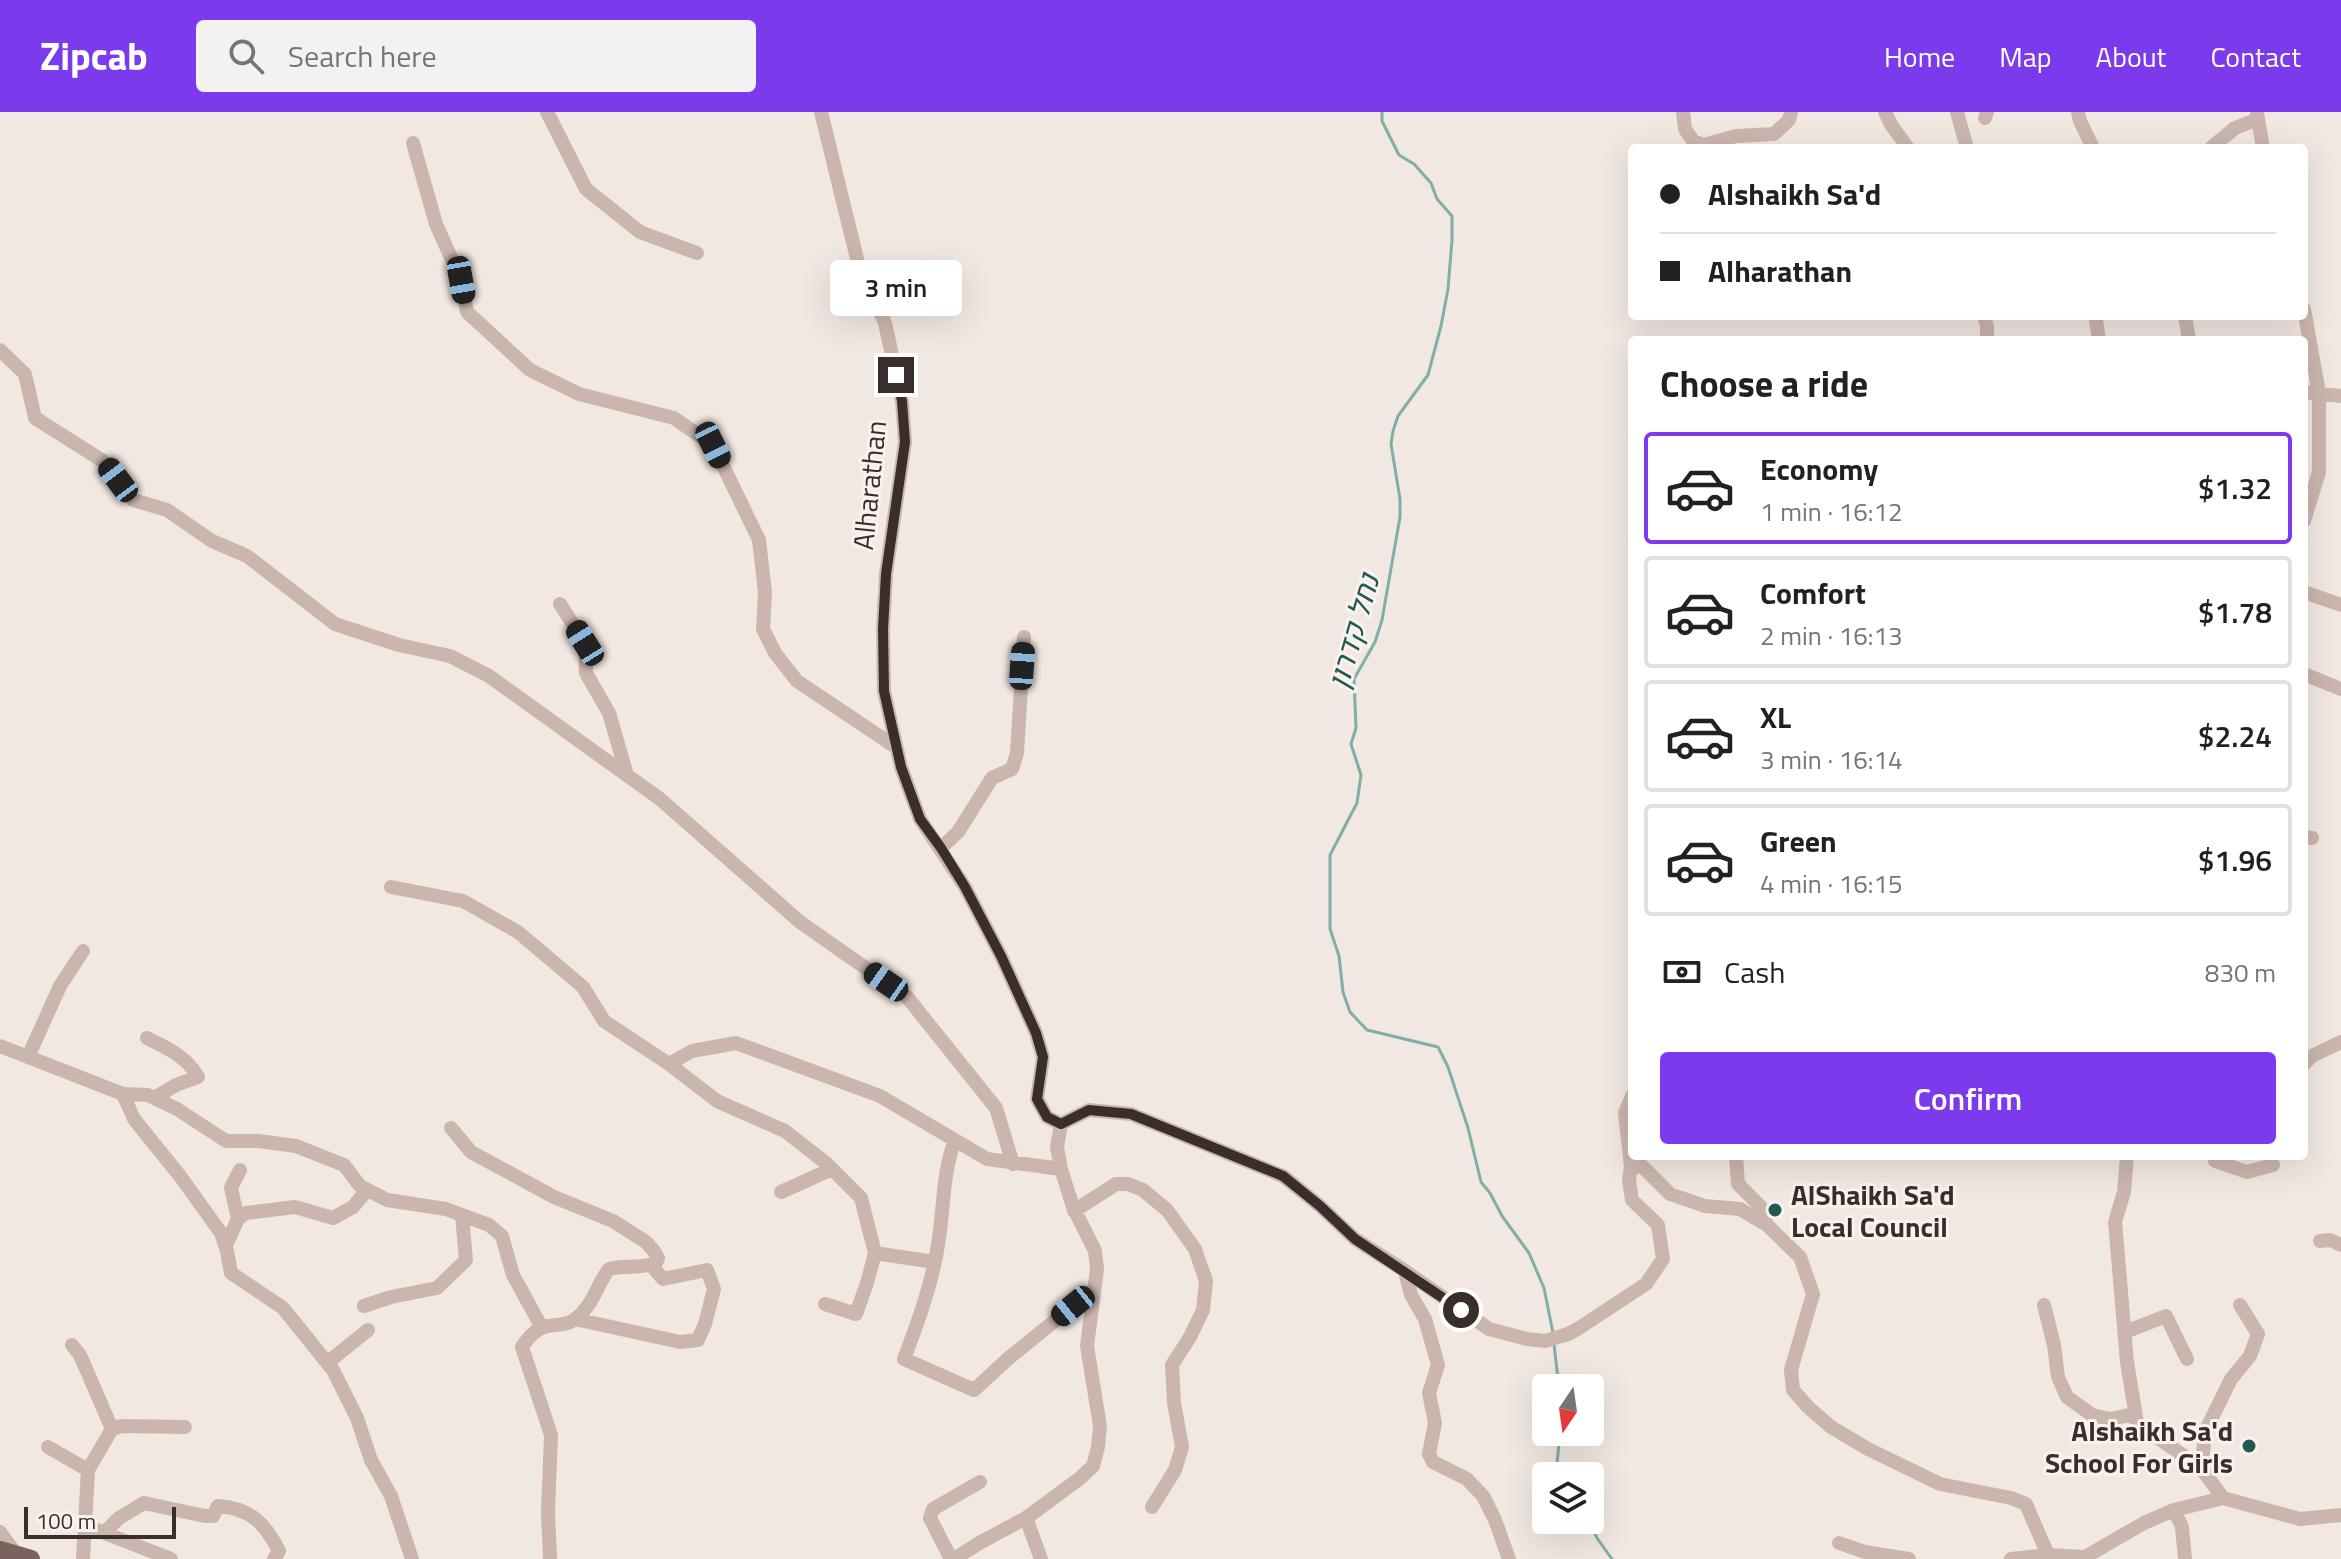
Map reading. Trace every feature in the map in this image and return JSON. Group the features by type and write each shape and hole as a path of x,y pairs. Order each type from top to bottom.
{"street":[{"path":"547,112 586,189 640,232 697,253"},
{"name":"Alharathan","path":"821,112 858,263 885,323 902,401 905,442 886,574 883,629 884,691 901,767 920,819 965,887 1036,1033 1043,1057 1037,1099 1047,1117 1061,1124"},
{"path":"1683,112 1685,129 1693,141 1701,144"},
{"path":"1708,144 1736,136 1774,134 1789,120 1791,112"},
{"path":"1885,112 1905,144"},
{"path":"1957,112 1966,144"},
{"path":"2078,112 2091,144"},
{"path":"2216,144 2235,128 2257,116 2262,144"},
{"path":"413,143 436,224 461,280 467,312 530,370 579,394 674,418 713,445 759,540 765,592 763,629 775,653 797,681 897,748"},
{"path":"2096,320 2098,336"},
{"path":"0,350 25,374 35,418 103,461 133,500 167,510 212,541 247,556 335,624 399,645 450,656 489,676 660,799 800,922 907,997 996,1108 1013,1164"},
{"path":"2308,350 2319,472 2308,508"},
{"path":"2312,392 2341,396"},
{"path":"2308,593 2341,605"},
{"path":"560,604 585,643 586,673 609,713 627,775"},
{"path":"941,848 958,832 992,778 1012,769 1017,753 1024,637"},
{"path":"2308,676 2341,689"},
{"path":"391,887 463,901 518,932 583,987 604,1021 669,1064 717,1101 785,1131 832,1169 861,1198 875,1253 856,1314 825,1304"},
{"path":"28,1057 60,986 83,951"},
{"path":"147,1038 174,1052 191,1066 198,1077 154,1098"},
{"path":"2308,1060 2341,1042"},
{"path":"669,1064 692,1051 736,1043 880,1096 987,1159 1061,1169"},
{"path":"0,1046 123,1094 148,1095 177,1109 226,1141 296,1146 344,1165 360,1186 387,1200 446,1209 489,1225 502,1236 513,1275 541,1326"},
{"path":"123,1094 134,1119 221,1233 231,1273 283,1308 327,1363 346,1393 371,1460 391,1496 412,1559"},
{"path":"1628,1106 1625,1113 1628,1140"},
{"path":"980,1482 933,1509 930,1518 953,1559 1026,1518 1093,1466 1100,1426 1087,1346 1097,1269 1095,1251 1074,1211 1057,1147 1061,1124 1089,1110 1131,1114 1283,1176 1355,1239 1489,1329 1545,1341 1568,1334 1646,1284 1663,1259 1658,1225 1632,1200 1630,1160"},
{"path":"451,1128 471,1152 554,1197 613,1221 633,1233 658,1258 656,1263 646,1267 619,1266 609,1269 582,1314 567,1324 541,1326 531,1333 522,1347 551,1435 550,1559"},
{"path":"955,1140 948,1160 938,1247 924,1305 904,1359 974,1390 1094,1289"},
{"path":"1736,1160 1738,1184 1761,1207 1767,1225"},
{"path":"1737,1173 1745,1160"},
{"path":"2127,1160 2124,1192 2115,1222 2134,1414 2137,1423 2201,1468 2223,1498"},
{"path":"2215,1161 2247,1172 2273,1165 2271,1160"},
{"path":"1631,1167 1642,1166 1670,1194 1705,1206 1740,1209 1767,1225 1800,1257 1813,1294 1791,1370 1793,1390 1831,1427 1940,1484 2026,1504 2048,1555"},
{"path":"781,1192 832,1169"},
{"path":"238,1219 231,1188 240,1170"},
{"path":"1074,1211 1116,1184 1128,1184 1143,1190 1167,1210 1195,1249 1206,1281 1203,1310 1172,1365 1174,1403 1182,1447 1175,1470 1152,1507"},
{"path":"226,1245 238,1219 246,1213 295,1207 333,1218 353,1207 367,1190"},
{"path":"364,1306 437,1288 466,1260 462,1215"},
{"path":"2320,1241 2330,1240 2341,1245"},
{"path":"875,1253 934,1262"},
{"path":"575,1319 680,1342 698,1340 714,1289 707,1270 663,1279 651,1265"},
{"path":"1405,1271 1411,1295 1425,1319 1438,1365 1429,1393 1435,1423 1429,1454 1433,1462 1467,1479 1483,1496 1509,1559"},
{"path":"2044,1305 2058,1377 2067,1397 2092,1415 2111,1419 2134,1414"},
{"path":"2201,1468 2206,1430 2231,1379 2250,1356 2258,1334 2240,1305"},
{"path":"2125,1332 2166,1316 2187,1359"},
{"path":"327,1363 368,1330"},
{"path":"72,1345 80,1355 112,1429"},
{"path":"83,1559 88,1470 112,1429 121,1426 185,1427"},
{"path":"48,1447 88,1470"},
{"path":"2011,1559 2048,1555 2085,1558 2144,1523 2174,1510 2223,1498 2300,1519 2341,1515"},
{"path":"104,1533 119,1518 144,1503 205,1516 213,1516 218,1506 235,1507 247,1511 270,1533 279,1551 274,1559"},
{"path":"2174,1510 2182,1527 2185,1559"},
{"path":"1026,1518 1041,1559"},
{"path":"83,1525 171,1559"},
{"path":"0,1532 16,1555"},
{"path":"1839,1543 1865,1552 1909,1559"}],"waterway":[{"name":"נחל קדרון","path":"1382,112 1382,121 1399,155 1414,164 1431,183 1437,199 1452,216 1452,240 1448,289 1428,375 1398,416 1393,431 1391,444 1400,517 1382,620 1375,642 1354,679 1356,728 1351,744 1361,775 1357,803 1330,855 1330,929 1339,956 1343,992 1350,1012 1367,1030 1438,1047 1448,1067 1468,1128 1481,1182 1529,1253 1544,1288 1553,1333"},
{"name":"נחל קדרון","path":"1554,1344 1557,1374"},
{"name":"נחל קדרון","path":"1557,1462 1559,1446"},
{"name":"נחל קדרון","path":"1595,1534 1612,1559"}],"place":[{"name":"AlShaikh Sa'd Local Council","path":"1775,1210"},
{"name":"Alshaikh Sa'd School For Girls","path":"2249,1446"}],"route":[{"path":"896,375 902,401 905,442 886,574 884,691 901,767 920,819 965,887 1036,1033 1043,1057 1037,1099 1047,1117 1061,1124 1089,1110 1131,1114 1283,1176 1355,1239 1461,1310"}]}
